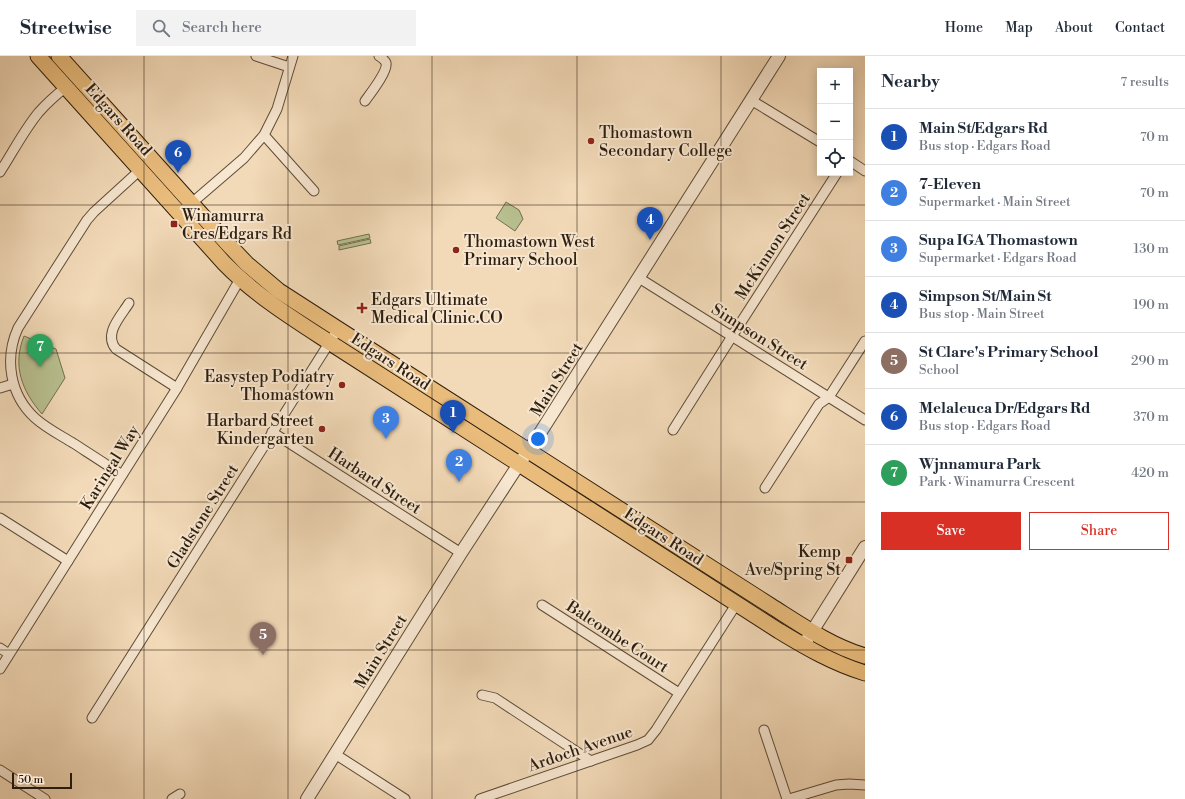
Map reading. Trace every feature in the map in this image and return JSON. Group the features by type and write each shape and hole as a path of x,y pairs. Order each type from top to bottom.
{"main road":[{"name":"Edgars Road","path":"38,56 240,279 280,310 803,646 839,664 865,673"},
{"name":"Edgars Road","path":"59,56 218,234 247,264 279,291 812,632 840,647 865,656"}],"street":[{"path":"256,56 289,66"},
{"path":"180,214 244,158 264,135 277,108 292,56"},
{"path":"365,101 381,77 386,66 385,60 379,56"},
{"name":"Main Street","path":"307,799 461,553 639,278 779,56"},
{"path":"1,167 38,113 66,87"},
{"path":"751,100 817,140"},
{"path":"264,135 314,190"},
{"path":"853,163 865,170"},
{"path":"122,475 36,419 22,403 13,384 10,371 10,359 14,336 25,316 87,220 140,170"},
{"name":"McKinnon Street","path":"673,430 835,176"},
{"name":"Simpson Street","path":"639,278 865,420"},
{"name":"Karingal Way","path":"0,669 177,388 240,279"},
{"path":"129,303 112,331 111,341 113,346 177,388"},
{"name":"Gladstone Street","path":"92,718 338,330"},
{"path":"765,488 819,404 829,397 865,341"},
{"path":"0,388 13,384"},
{"name":"Harbard Street","path":"272,432 461,553"},
{"path":"0,518 68,561"},
{"path":"803,646 865,547"},
{"name":"Ardoch Avenue","path":"480,799 648,740 656,730 737,603"},
{"name":"Balcombe Court","path":"542,605 679,693"},
{"path":"0,648 9,654"},
{"path":"482,695 494,698 591,761"},
{"path":"764,730 788,799 836,785 865,785"},
{"path":"334,754 405,799"},
{"path":"0,770 45,799"},
{"path":"172,799 180,794"}],"green space":[{"path":"506,202 519,210 523,219 515,231 496,218"},
{"path":"369,234 370,238 338,245 337,241"},
{"path":"370,239 371,243 339,250 339,246"},
{"path":"24,336 56,349 65,378 42,414 29,396 21,378 19,358"}],"place":[{"name":"Thomastown Secondary College","path":"591,141"},
{"name":"Melaleuca Dr/Edgars Rd","path":"178,173"},
{"name":"Winamurra Cres/Edgars Rd","path":"174,224"},
{"name":"Simpson St/Main St","path":"650,240"},
{"name":"Thomastown West Primary School","path":"456,250"},
{"name":"Edgars Ultimate Medical Clinic.CO","path":"362,308"},
{"name":"Wjnnamura Park","path":"40,367"},
{"name":"Easystep Podiatry Thomastown","path":"342,385"},
{"name":"Harbard Street Kindergarten","path":"322,429"},
{"name":"Main St/Edgars Rd","path":"453,433"},
{"name":"Supa IGA Thomastown","path":"386,439"},
{"name":"7-Eleven","path":"459,482"},
{"name":"Kemp Ave/Spring St","path":"849,560"},
{"name":"St Clare's Primary School","path":"263,655"}]}
